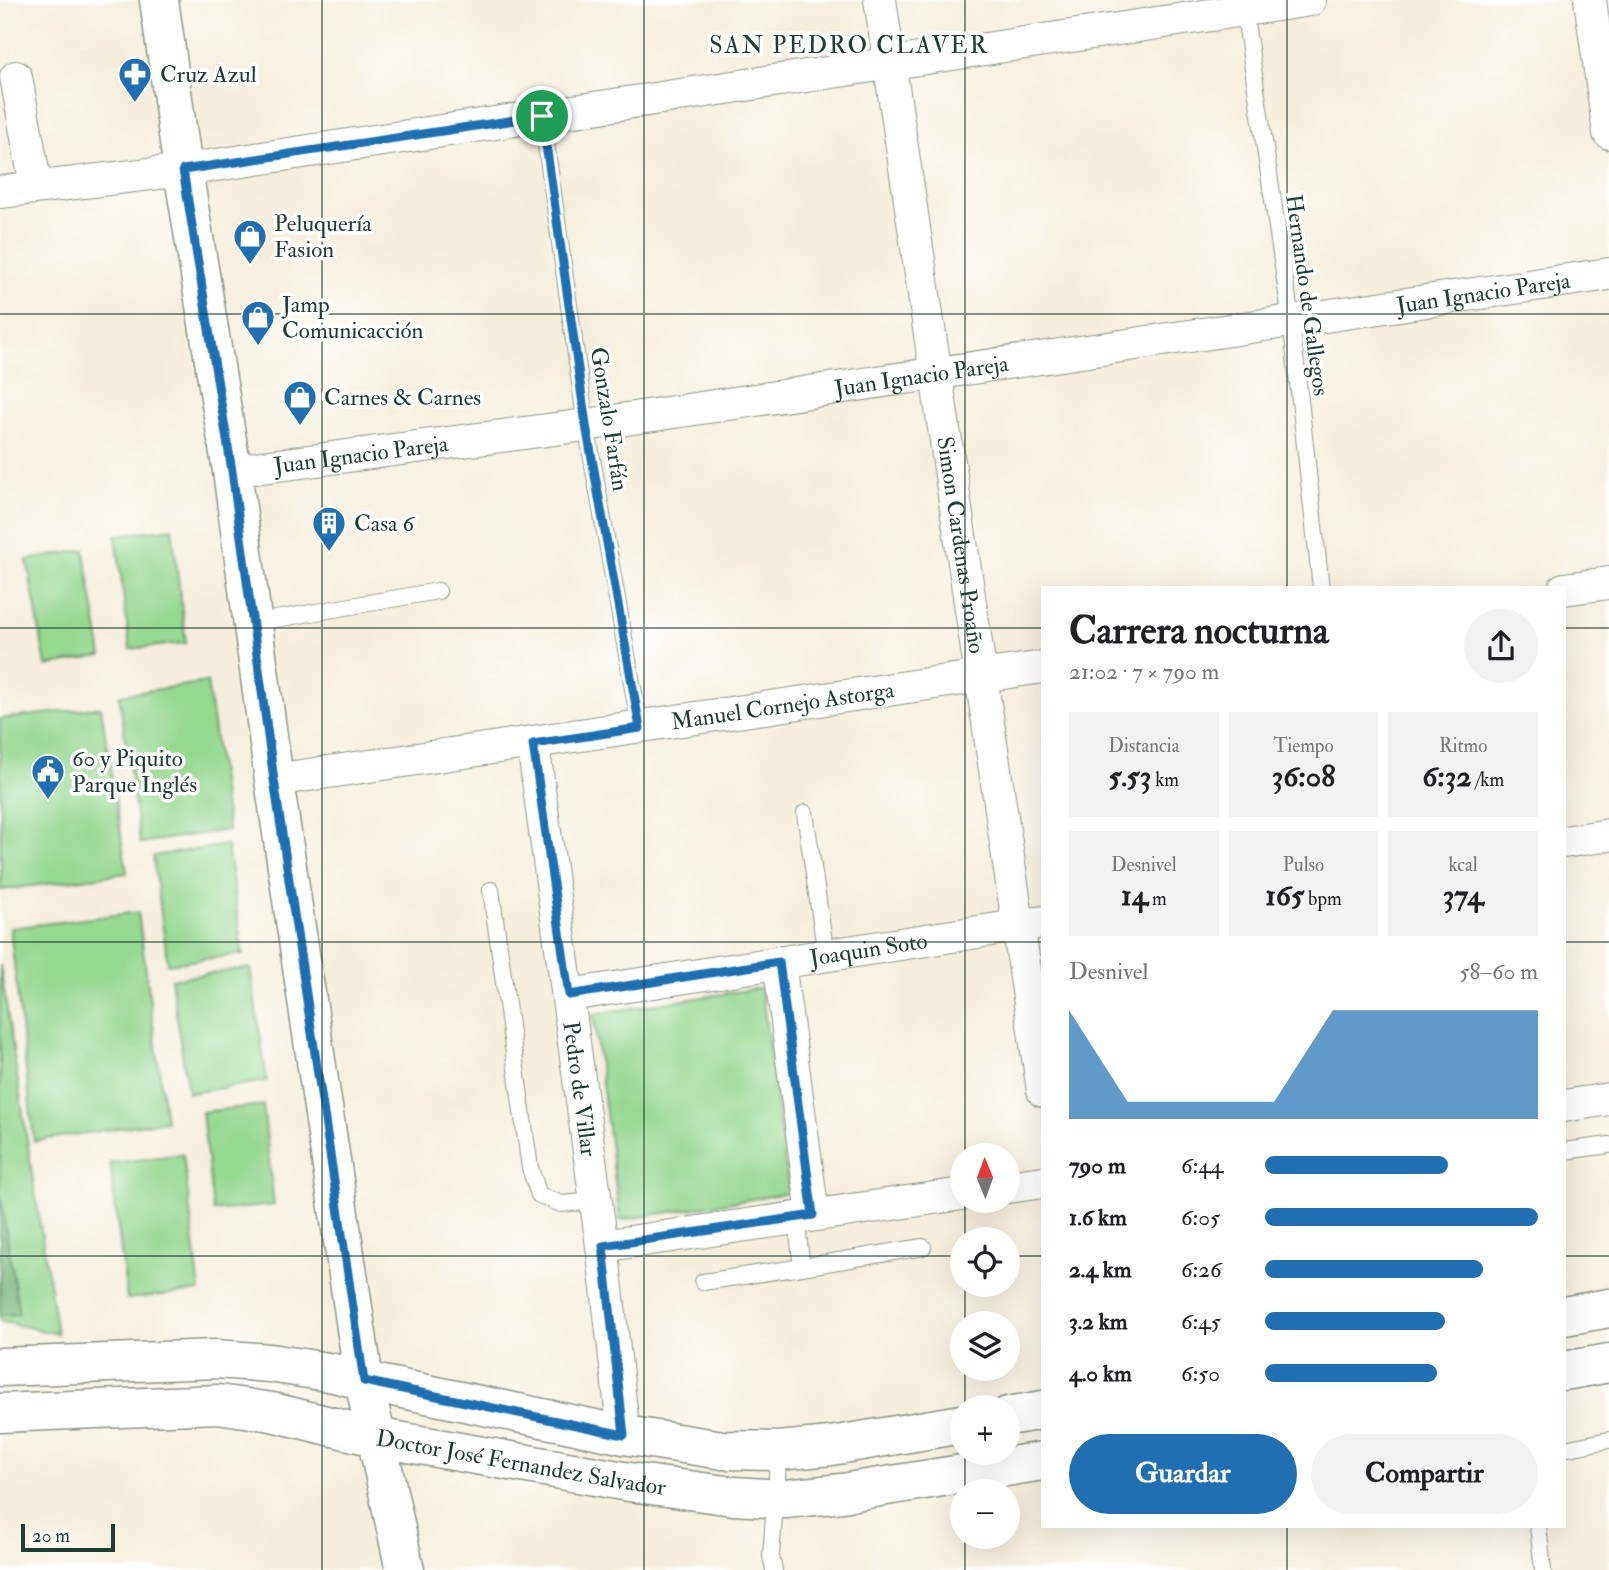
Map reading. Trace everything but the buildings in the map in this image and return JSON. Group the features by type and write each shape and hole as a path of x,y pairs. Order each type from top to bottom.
{"main road":[{"path":"159,0 183,170 232,471 274,780 364,1381 405,1570"},
{"path":"1566,1316 1609,1308"},
{"name":"Doctor José Fernandez Salvador","path":"0,1367 216,1359 283,1365 334,1373 624,1435 723,1450 779,1451 831,1446 950,1426"},
{"path":"1566,1371 1609,1363"},
{"name":"Doctor José Fernandez Salvador","path":"0,1413 218,1404 272,1412 375,1437 629,1482 733,1496 786,1499 842,1493 1041,1461"},
{"path":"1020,1414 1041,1410"}],"street":[{"name":"Simon Cardenas Proaño","path":"880,0 981,677 1031,924 1041,1063"},
{"path":"0,192 183,170 1310,0"},
{"path":"1590,0 1608,121"},
{"path":"16,77 36,187"},
{"name":"Juan Ignacio Pareja","path":"232,471 586,425 1609,274"},
{"path":"1566,589 1609,583"},
{"name":"Manuel Cornejo Astorga","path":"274,780 1041,667"},
{"name":"Pedro de Villar","path":"533,744 603,1246 624,1435"},
{"path":"1566,842 1609,835"},
{"name":"Joaquin Soto","path":"569,995 1031,924"},
{"path":"779,962 805,1217"},
{"path":"1566,1106 1609,1099"},
{"path":"1020,1185 1041,1182"},
{"path":"603,1246 950,1196"}],"lane":[{"name":"Hernando de Gallegos","path":"1244,9 1291,320 1321,586"},
{"name":"Gonzalo Farfán","path":"542,116 586,425 640,728"},
{"path":"253,623 438,591"},
{"path":"805,813 826,955"},
{"path":"491,890 534,1182 539,1195 561,1204 596,1201"},
{"path":"1566,1151 1609,1145"},
{"path":"802,1267 805,1217"},
{"path":"703,1282 923,1247"},
{"path":"1566,1449 1609,1440"},
{"path":"774,1570 771,1556 779,1451"},
{"path":"1538,1528 1543,1570"}],"green space":[{"path":"172,528 186,643 130,649 116,535"},
{"path":"84,550 102,656 46,666 27,560"},
{"path":"207,682 228,830 140,843 119,695"},
{"path":"101,707 127,873 1,890 0,719"},
{"path":"227,845 243,954 168,964 153,856"},
{"path":"138,912 166,1121 34,1141 10,928"},
{"path":"0,965 57,1334 0,1321"},
{"path":"250,968 267,1081 188,1093 171,979"},
{"path":"761,988 789,1193 620,1220 593,1014"},
{"path":"263,1105 274,1205 213,1211 202,1112"},
{"path":"183,1154 200,1291 127,1299 110,1163"},
{"path":"0,1192 19,1314 0,1315"}],"place":[{"name":"Cruz Azul","path":"135,104"},
{"name":"Peluquería Fasion","path":"250,266"},
{"name":"Jamp Comunicacción","path":"258,347"},
{"name":"Carnes & Carnes","path":"300,427"},
{"name":"Casa 6","path":"329,553"},
{"name":"60 y Piquito Parque Inglés","path":"48,801"}],"district":[{"name":"SAN PEDRO CLAVER","path":"849,45"}],"route":[{"path":"542,116 586,425 640,728 533,744 569,995 779,962 813,1215 603,1246 624,1435 364,1381 274,780 232,471 183,170 542,116"}]}
